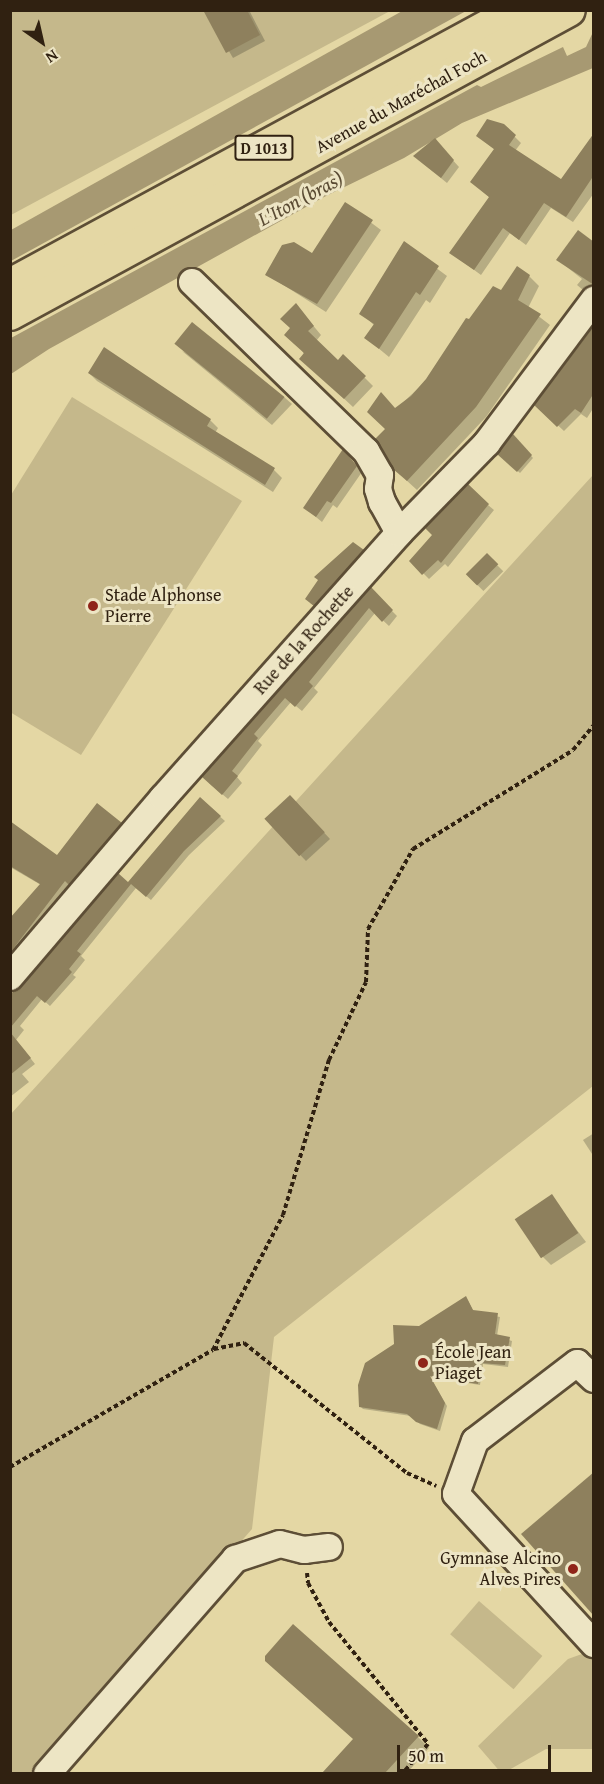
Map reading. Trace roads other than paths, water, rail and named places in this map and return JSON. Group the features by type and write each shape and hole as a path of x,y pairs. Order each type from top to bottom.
{"main road":[{"name":"Avenue du Maréchal Foch","path":"10,285 518,10"},
{"name":"Avenue du Maréchal Foch","path":"10,314 569,10"}],"street":[{"path":"192,282 366,452 380,475 378,489 382,502 399,533"},
{"name":"Rue de la Rochette","path":"10,977 163,798 399,533 487,444 594,300"},
{"path":"594,1379 577,1363 475,1441 456,1494 594,1644"},
{"path":"46,1773 235,1559 280,1544 304,1550 329,1547"}],"water":[{"path":"404,10 466,11 11,261 11,230"},
{"name":"L'Iton (bras)","path":"593,32 593,68 462,123 404,158 324,197 49,349 11,374 11,338 477,85 481,87 563,47 567,56 586,47"}],"place":[{"name":"Stade Alphonse Pierre","path":"93,606"},
{"name":"École Jean Piaget","path":"423,1363"},
{"name":"Gymnase Alcino Alves Pires","path":"573,1569"}]}
